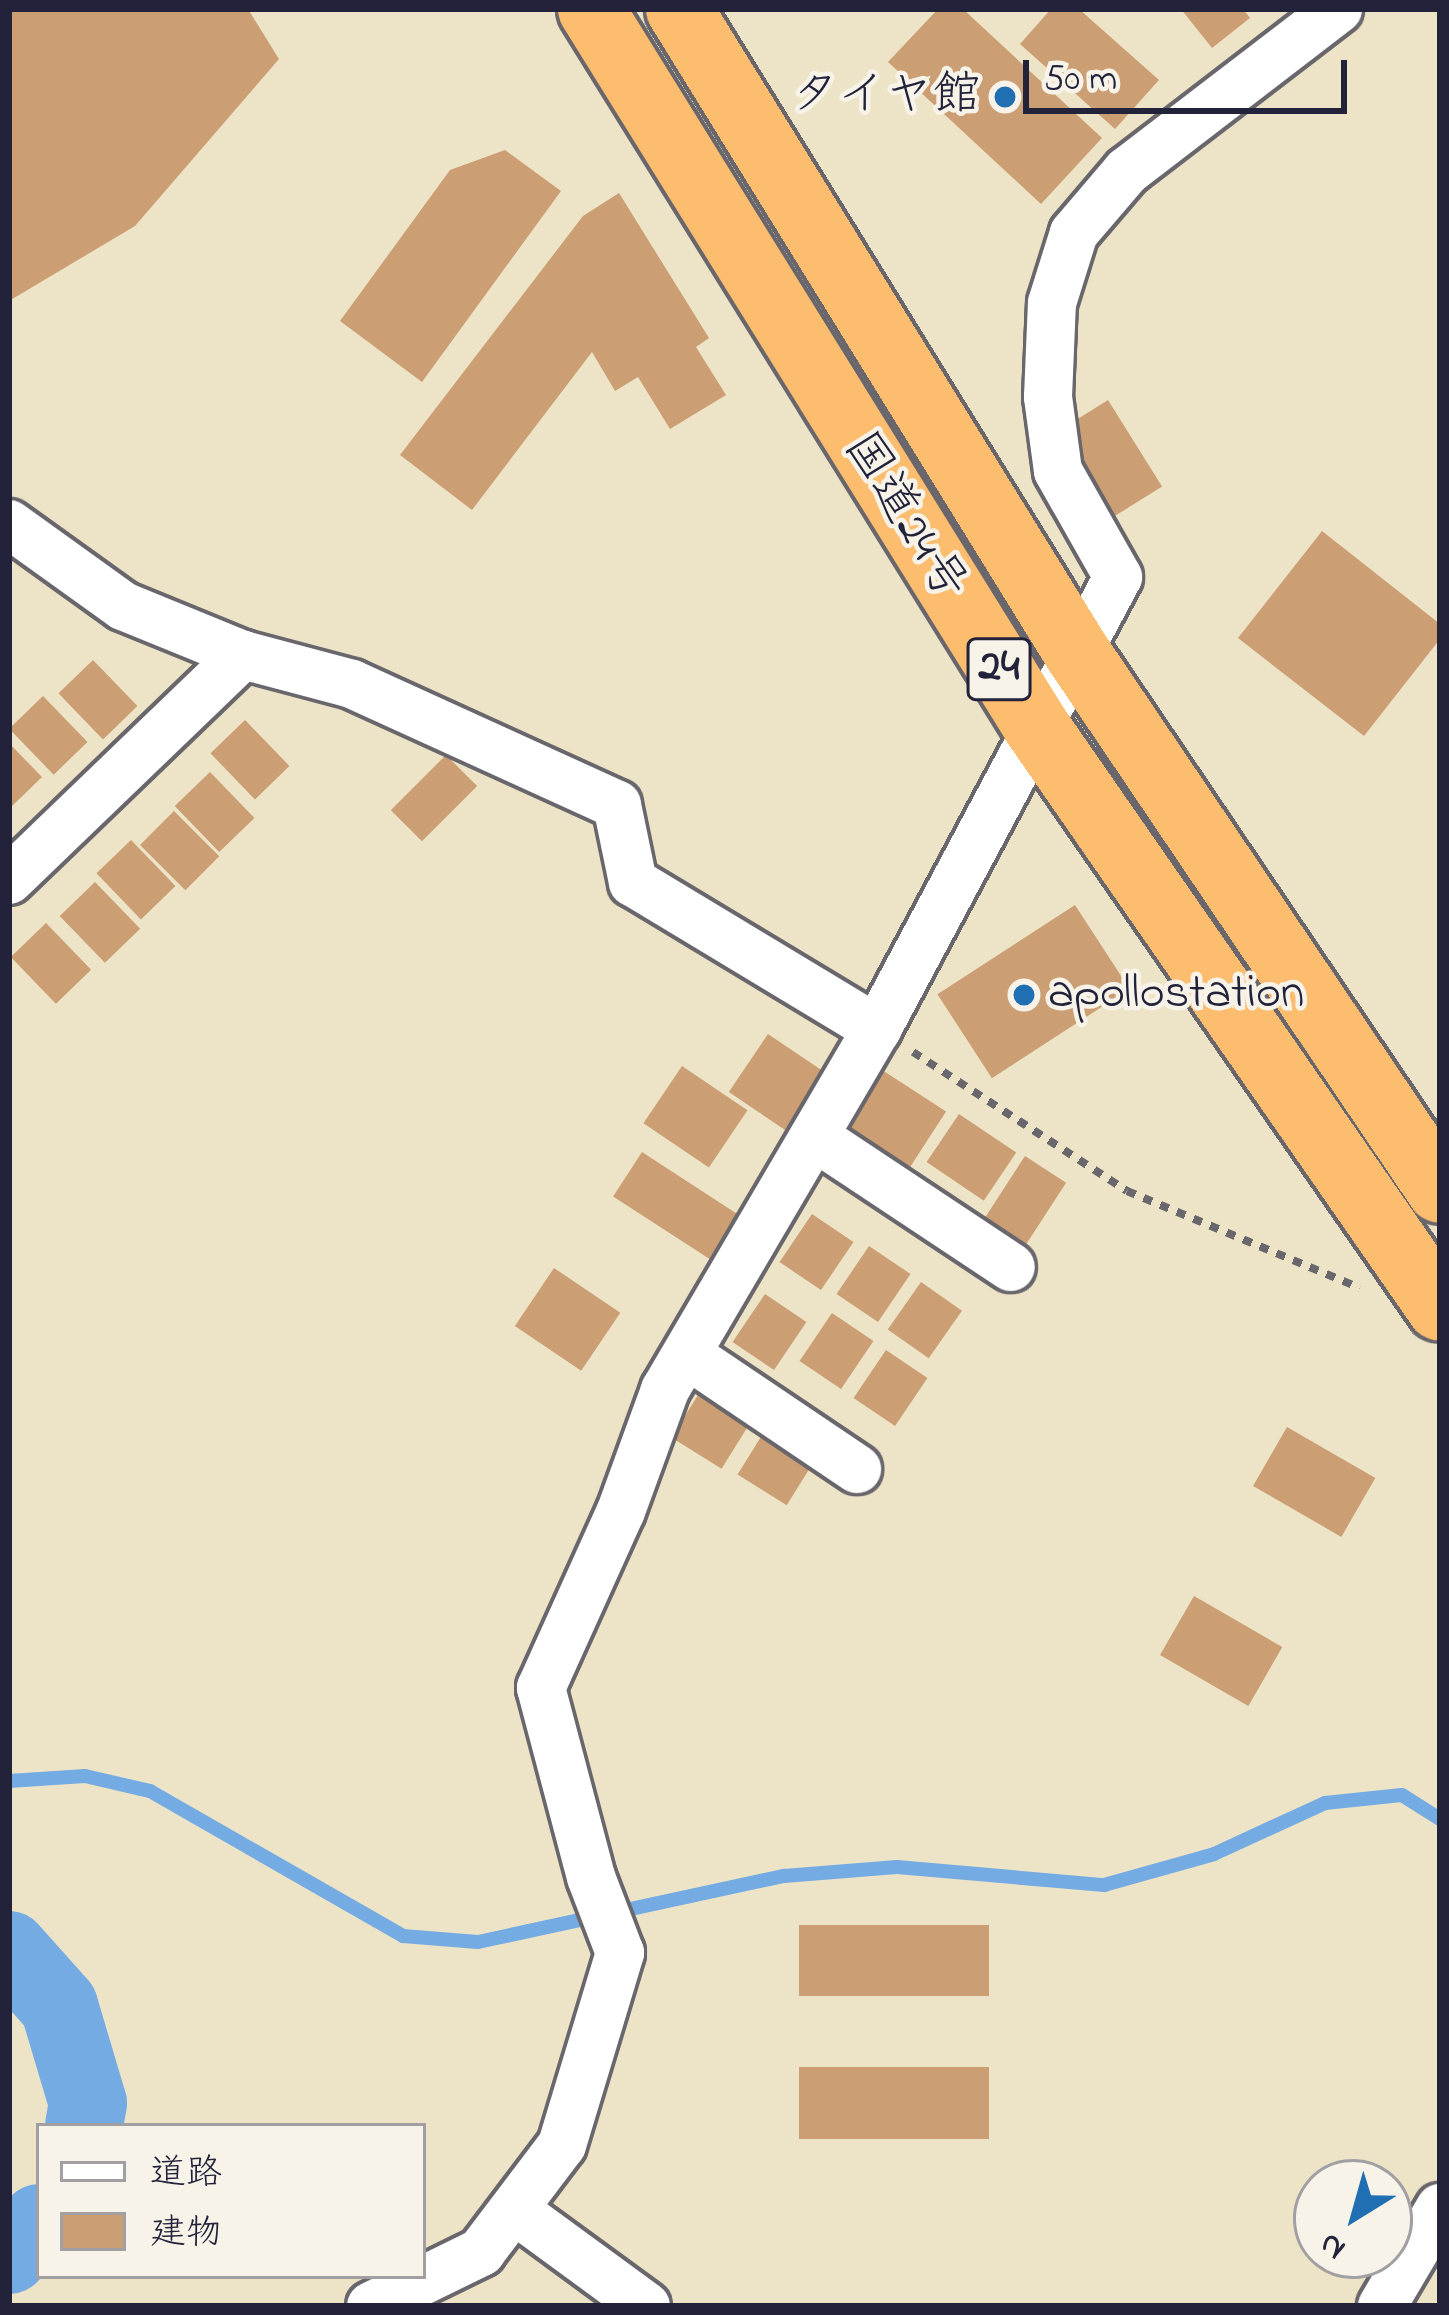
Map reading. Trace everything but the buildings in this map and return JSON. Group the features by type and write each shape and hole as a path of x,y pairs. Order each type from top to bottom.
{"highway":[{"name":"国道24号","path":"591,9 1036,726 1440,1308"},
{"name":"国道24号","path":"679,9 1076,651 1440,1190"}],"street":[{"path":"371,2306 481,2252 562,2144 620,1953 591,1877 541,1688 621,1511 664,1390 877,1029 1118,577 1058,471 1048,397 1052,303 1074,233 1127,171 1338,9"},
{"path":"9,524 123,606 243,655 352,684 617,806 633,882 877,1029"},
{"path":"9,880 243,655"},
{"path":"815,1137 1010,1267"},
{"path":"688,1355 857,1469"},
{"path":"1382,2306 1440,2208"},
{"path":"516,2211 646,2306"}],"path":[{"path":"877,1029 1127,1191 1361,1288 1401,1255"}],"waterway":[{"path":"9,1781 85,1776 150,1791 403,1936 478,1942 784,1876 897,1867 1104,1885 1214,1854 1325,1803 1402,1795 1440,1819"},
{"path":"9,1950 59,2006 88,2103 85,2123"},
{"path":"9,2255 36,2226"}],"place":[{"name":"タイヤ館","path":"1005,97"},
{"name":"apollostation","path":"1024,995"}]}
